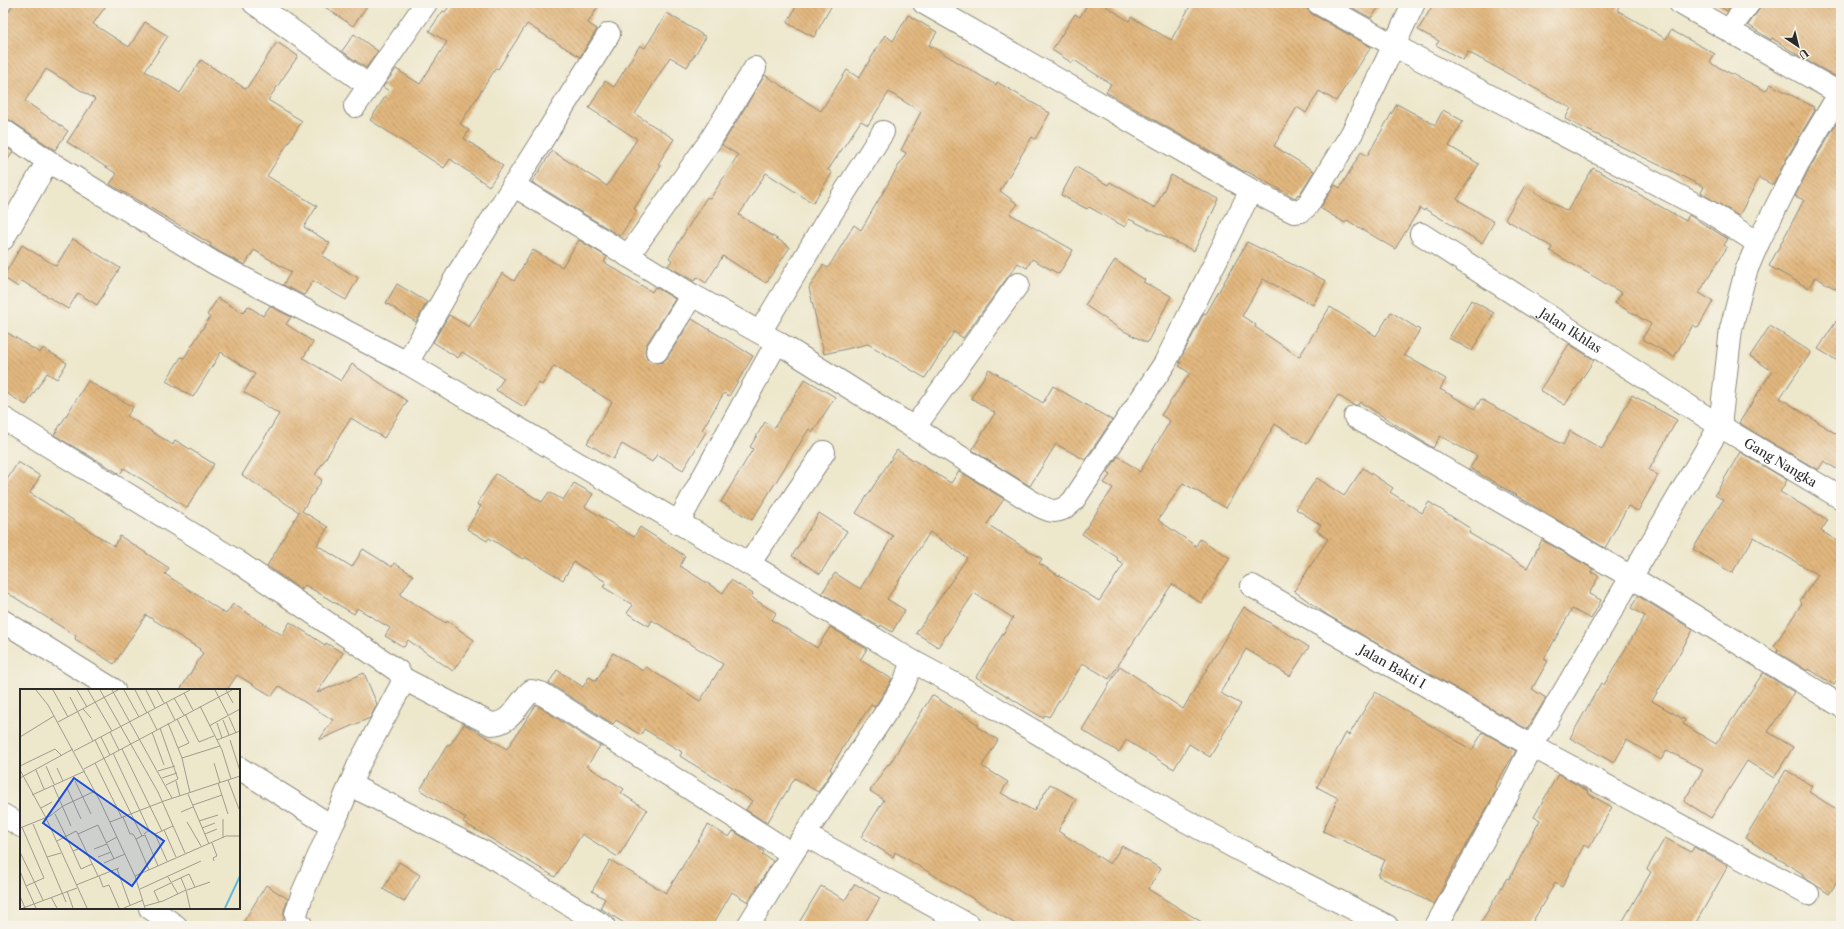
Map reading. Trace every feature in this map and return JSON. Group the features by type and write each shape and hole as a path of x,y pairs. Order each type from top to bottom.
{"street":[{"path":"254,3 369,86"},
{"path":"355,106 426,3"},
{"path":"924,3 1251,190 1294,212 1304,209 1352,133 1414,3"},
{"path":"1318,3 1393,45 1708,211 1758,243"},
{"path":"1436,926 1500,810 1532,746 1720,426 1731,329 1746,271 1758,243 1797,165 1840,93 1680,3"},
{"path":"1729,30 1749,3"},
{"path":"407,363 459,272 609,34"},
{"path":"628,256 708,144 755,68"},
{"path":"3,130 48,160 214,263 407,363 750,564 912,661 962,688 1173,814 1260,862 1387,926"},
{"path":"678,523 829,217 883,132"},
{"path":"3,239 48,160"},
{"path":"513,185 692,295 769,337 1038,505 1048,510 1059,511 1066,508 1073,501 1165,363 1251,190"},
{"name":"Jalan Ikhlas","path":"1421,234 1720,426"},
{"path":"914,428 1018,284"},
{"path":"657,351 692,295"},
{"path":"3,418 238,562 398,671 402,678 402,684 359,764 303,892 296,914 296,920 302,926"},
{"path":"1355,418 1631,577 1841,706"},
{"name":"Gang Nangka","path":"1720,426 1841,498"},
{"path":"750,564 824,452"},
{"name":"Jalan Bakti I","path":"1252,586 1532,746 1808,894"},
{"path":"3,621 112,689"},
{"path":"748,926 792,854 896,697 905,681 912,661"},
{"path":"402,678 491,724 499,724 506,720 524,697 531,691 541,693 792,854"},
{"path":"240,769 325,822 334,821"},
{"path":"350,785 484,852 604,926"},
{"path":"3,815 20,825"},
{"path":"805,835 970,926"},
{"path":"151,909 176,926"}],"building":[{"path":"14,3 108,3 93,24 129,47 145,22 168,36 145,71 180,93 201,60 246,89 277,42 298,56 268,100 302,121 267,176 317,206 304,227 330,243 322,256 358,278 346,300 313,281 304,295 283,285 291,272 254,250 245,265 210,246 211,244 110,184 117,174 67,142 95,99 46,69 25,101 68,131 55,150 10,120 3,118 3,21"},
{"path":"319,3 369,3 353,26"},
{"path":"452,3 600,3 588,23 597,29 580,57 527,24 498,69 496,68 460,124 469,130 464,138 503,166 489,186 450,159 444,168 370,120 389,91 383,87 396,69 420,84 447,42 429,31 443,11 445,12"},
{"path":"798,3 833,3 814,37 787,23"},
{"path":"1088,3 1101,3 1129,21 1131,17 1171,40 1192,3 1306,3 1307,9 1312,14 1371,47 1336,101 1319,91 1306,113 1297,107 1274,146 1314,171 1299,195 1298,194 1295,198 1246,171 1245,172 1106,92 1111,84 1074,60 1072,63 1052,50 1075,14 1080,17"},
{"path":"1344,3 1382,3 1371,18"},
{"path":"1434,3 1621,3 1617,10 1666,39 1671,30 1715,54 1710,63 1766,91 1770,84 1814,107 1813,109 1815,110 1786,159 1773,185 1759,178 1739,216 1701,193 1704,187 1565,119 1571,108 1468,52 1463,60 1436,45 1439,41 1418,30"},
{"path":"1715,3 1733,3 1727,11"},
{"path":"1761,3 1841,3 1841,67 1835,76 1801,57 1772,38 1771,40 1748,25 1759,10"},
{"path":"667,13 706,37 687,67 670,57 635,114 674,139 658,164 661,166 634,209 637,211 620,236 532,182 552,151 607,186 637,139 589,108 605,81 614,87 640,45 645,48"},
{"path":"908,15 937,32 929,45 996,85 997,82 1050,113 1035,139 1032,137 1000,191 1018,204 1010,214 1073,250 1059,274 1032,259 1027,268 1018,263 963,338 954,332 925,378 868,344 824,354 809,288 823,265 828,268 854,225 861,230 906,153 901,150 921,112 889,92 868,125 861,121 828,170 832,173 813,203 766,173 739,215 790,247 766,283 723,256 706,283 697,277 694,281 668,266 672,260 669,258 695,216 707,197 710,199 738,155 722,145 765,75 821,111 847,70 859,78 885,35 893,41"},
{"path":"354,34 378,51 366,68 342,51"},
{"path":"1397,104 1435,125 1443,110 1463,121 1449,146 1479,164 1457,199 1494,222 1482,243 1425,209 1424,211 1420,208 1395,249 1347,220 1345,223 1320,208 1335,185 1340,188 1361,152 1367,156"},
{"path":"1836,124 1841,128 1841,292 1815,277 1809,288 1769,266 1804,200 1795,196"},
{"path":"3,145 13,152 3,167"},
{"path":"1076,167 1108,185 1110,182 1155,208 1171,175 1219,199 1194,251 1129,219 1125,227 1089,207 1087,209 1061,195"},
{"path":"1593,168 1686,221 1689,215 1728,239 1724,245 1727,247 1699,293 1713,301 1698,328 1693,325 1674,357 1642,339 1651,324 1615,303 1622,293 1550,251 1552,247 1505,219 1525,186 1567,211"},
{"path":"73,239 120,268 97,305 78,293 68,309 22,281 18,287 3,277 22,245 56,266"},
{"path":"579,240 607,257 604,262 652,292 655,287 675,299 646,345 646,357 650,361 657,363 663,362 667,358 692,319 753,356 729,396 724,393 702,430 706,432 683,470 657,454 652,462 622,444 613,459 587,443 612,402 554,366 542,385 539,383 524,407 496,390 504,378 462,352 458,358 433,342 449,315 469,327 502,273 514,281 533,250 562,267"},
{"path":"1247,242 1326,281 1313,305 1263,279 1242,316 1256,325 1255,327 1299,357 1330,307 1376,336 1391,312 1420,330 1404,355 1446,379 1440,389 1475,409 1481,399 1563,445 1570,431 1602,449 1632,395 1677,420 1649,470 1658,475 1638,511 1628,506 1605,548 1470,468 1477,456 1440,436 1433,448 1360,402 1358,405 1353,405 1338,395 1307,444 1275,424 1226,508 1183,483 1158,520 1196,546 1200,539 1230,558 1201,603 1172,584 1109,679 1083,663 1049,717 1045,715 1043,718 976,677 1013,618 974,593 938,647 916,633 967,558 930,532 887,599 905,610 892,632 881,625 880,627 822,593 835,573 860,589 893,536 856,513 897,450 951,483 959,471 1004,499 987,524 1042,559 1039,563 1099,601 1124,564 1117,560 1118,558 1082,534 1113,488 1104,483 1110,475 1107,473 1118,456 1140,472 1170,421 1161,415 1190,373 1179,366 1181,363 1179,362 1204,313 1206,314"},
{"path":"1115,260 1145,280 1143,282 1171,296 1147,343 1120,329 1085,305"},
{"path":"397,284 427,302 416,322 386,303"},
{"path":"218,298 243,313 248,306 263,316 270,306 291,317 286,324 313,342 303,358 341,381 352,364 407,401 384,438 351,418 315,475 322,480 302,511 328,527 317,545 352,567 363,549 392,567 394,563 413,575 400,595 446,623 447,621 474,640 453,671 408,640 404,647 385,636 390,628 357,608 354,614 305,585 302,590 267,566 299,512 242,475 279,414 244,392 255,374 221,352 193,397 166,381 181,357 184,358 210,317 207,315"},
{"path":"1471,300 1494,313 1472,351 1449,338"},
{"path":"1841,314 1841,363 1818,349"},
{"path":"1770,326 1811,352 1780,398 1841,437 1841,472 1824,461 1818,470 1739,423 1772,371 1750,356"},
{"path":"3,330 40,353 43,348 67,363 57,379 47,373 26,405 3,391"},
{"path":"1569,344 1594,360 1565,405 1540,390"},
{"path":"989,369 1043,403 1053,386 1112,420 1085,460 1056,444 1030,486 972,450 995,413 971,398"},
{"path":"805,379 835,397 813,432 809,429 752,520 721,502 753,449 750,447 765,422 774,428"},
{"path":"88,381 133,407 127,416 173,445 175,440 214,464 187,508 124,468 120,474 54,435"},
{"path":"1740,452 1787,480 1780,492 1828,520 1821,531 1841,543 1841,675 1834,685 1809,669 1808,671 1777,652 1778,649 1774,646 1802,603 1800,601 1818,575 1754,537 1732,573 1693,549 1723,500 1715,495"},
{"path":"18,462 40,476 30,493 114,546 120,536 169,568 165,574 226,614 233,604 282,635 290,622 325,645 326,643 343,653 317,693 364,673 377,704 370,718 319,740 333,720 279,686 272,696 237,675 228,689 181,689 203,653 199,650 200,649 146,615 114,664 75,639 76,636 3,590 3,486"},
{"path":"1363,468 1393,488 1390,492 1422,513 1429,502 1471,529 1469,533 1527,568 1542,540 1593,569 1591,572 1599,576 1589,594 1601,600 1591,619 1572,609 1544,659 1548,661 1532,689 1546,698 1527,729 1329,616 1294,591 1328,539 1317,531 1321,525 1296,509 1317,478 1344,496"},
{"path":"496,474 542,502 549,492 563,500 574,483 593,494 585,507 634,537 640,527 685,556 680,566 723,593 731,580 753,594 751,597 776,613 772,620 817,648 830,627 867,649 860,660 892,679 875,707 871,705 850,736 830,769 832,771 818,792 795,778 767,823 746,810 752,801 680,756 682,752 644,729 641,735 616,720 613,724 549,683 557,670 583,687 589,677 596,681 613,653 643,671 646,667 700,701 723,664 652,620 649,626 627,613 633,605 603,587 606,582 574,562 563,580 525,557 523,559 489,538 487,541 467,529 481,506 477,504"},
{"path":"819,513 847,531 820,574 792,556"},
{"path":"1638,596 1693,630 1652,701 1685,720 1683,724 1716,744 1763,673 1794,692 1768,732 1793,747 1774,778 1747,761 1711,818 1684,801 1703,770 1667,750 1661,760 1627,740 1614,763 1570,738 1601,683 1604,685 1645,616 1631,608"},
{"path":"1244,607 1309,647 1290,676 1246,649 1220,693 1241,704 1210,757 1189,744 1174,769 1126,740 1119,752 1082,730 1120,666 1183,709"},
{"path":"1375,692 1472,750 1483,732 1516,751 1494,787 1497,789 1434,904 1378,876 1385,860 1323,831 1338,798 1317,787 1346,733 1349,735"},
{"path":"932,695 979,725 977,727 998,740 982,766 1008,782 1001,793 1034,811 1050,784 1076,799 1058,831 1110,864 1122,846 1161,869 1148,889 1208,926 1019,926 895,852 893,857 861,837 884,800 870,791 888,764 889,765"},
{"path":"536,705 600,746 587,766 624,789 621,793 647,810 618,857 582,834 555,877 463,822 466,818 420,790 448,744 450,745 464,724 507,749"},
{"path":"1786,770 1812,786 1809,792 1841,812 1841,876 1829,894 1802,876 1803,874 1745,838"},
{"path":"1558,774 1612,807 1589,848 1584,845 1562,887 1555,883 1530,926 1479,926 1507,878 1509,879 1540,820 1534,817"},
{"path":"708,825 729,837 733,831 754,844 764,852 762,854 773,861 748,902 732,892 712,926 629,926 600,908 605,899 592,891 610,860 666,893"},
{"path":"1665,838 1691,852 1694,847 1728,866 1694,926 1620,926 1651,872 1647,869"},
{"path":"399,862 420,875 404,902 383,889"},
{"path":"855,884 880,898 863,926 797,926 821,886 845,900"},
{"path":"266,885 288,899 284,911 284,918 279,926 241,926"}]}
